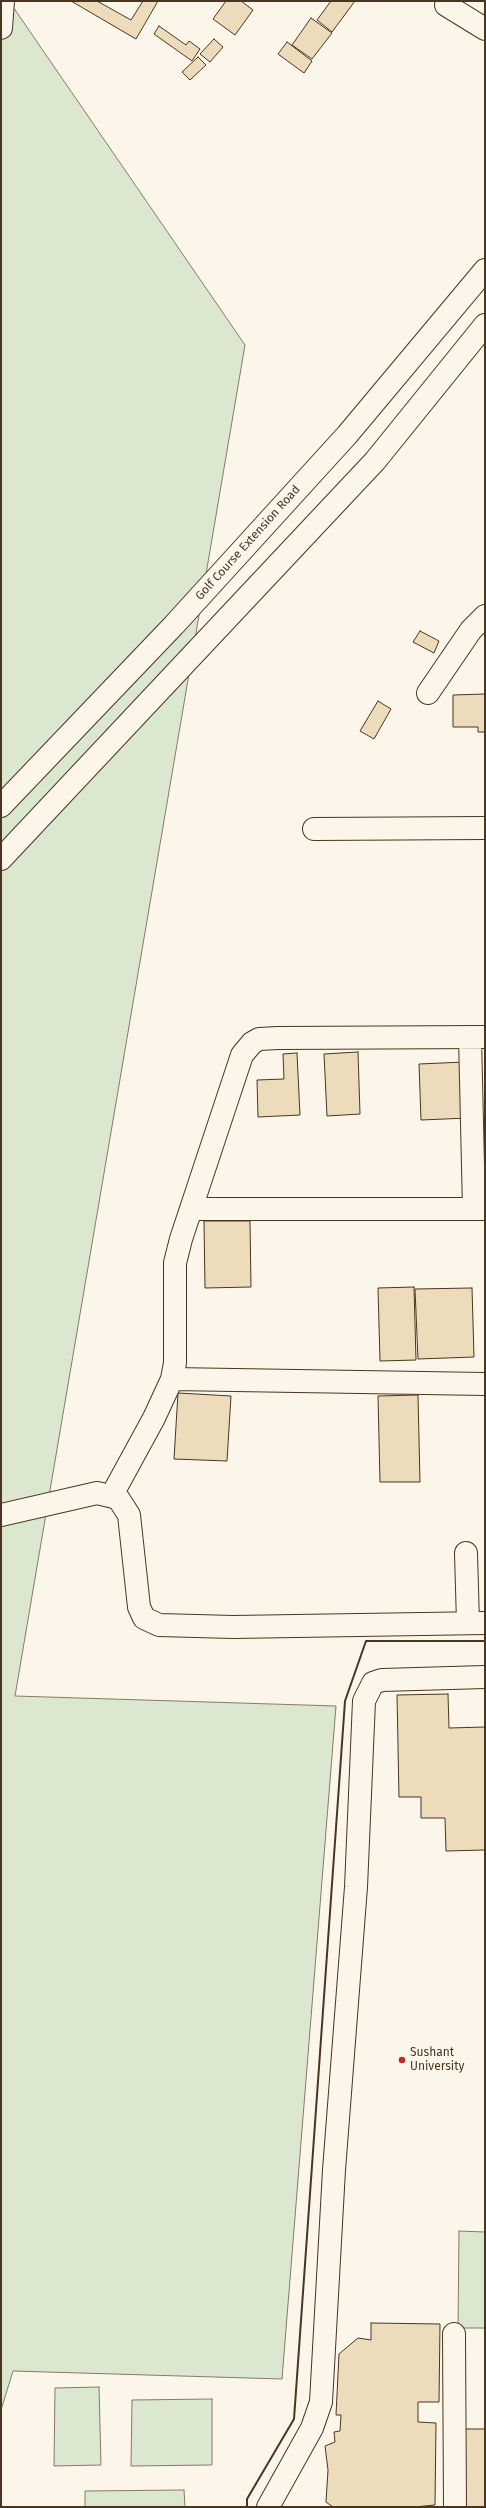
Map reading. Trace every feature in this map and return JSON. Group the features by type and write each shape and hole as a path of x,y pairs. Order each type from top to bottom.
{"street":[{"path":"1,28 3,1"},
{"path":"446,5 485,29"},
{"name":"Golf Course Extension Road","path":"1,806 142,659 347,435 485,270"},
{"path":"1,859 375,461 485,325"},
{"path":"428,693 471,630 485,616"},
{"path":"142,659 166,684"},
{"path":"314,829 485,828"},
{"path":"112,1495 154,1418 172,1379 176,1363 175,1263 191,1210 242,1055 252,1042 259,1039 278,1038 478,1037 479,1209 191,1210"},
{"path":"172,1379 485,1384"},
{"path":"1,1515 98,1493 112,1495 118,1498 129,1515 139,1607 144,1618 159,1625 233,1627 476,1623 466,1553"},
{"path":"268,2507 312,2428 321,2402 334,2170 356,1887 364,1701 373,1683 382,1680 485,1677"},
{"path":"454,2334 455,2507"}],"green space":[{"path":"1,1 9,1 245,345 15,1696 336,1706 282,2379 13,2371 1,2410"},
{"path":"459,2231 485,2232 485,2328 458,2328"},
{"path":"99,2387 101,2465 54,2466 55,2388"},
{"path":"212,2399 212,2465 131,2466 132,2400"},
{"path":"184,2490 185,2507 85,2507 85,2491"}],"building":[{"path":"71,1 97,1 131,20 143,1 158,1 136,39"},
{"path":"226,1 241,1 253,10 235,35 213,19"},
{"path":"331,1 355,1 332,32 317,20"},
{"path":"311,18 332,33 312,59 292,45"},
{"path":"159,26 186,45 189,41 200,49 192,61 154,34"},
{"path":"214,39 223,47 210,62 200,54"},
{"path":"287,42 312,61 304,73 278,54"},
{"path":"198,57 206,65 190,80 182,72"},
{"path":"420,631 439,641 434,653 413,642"},
{"path":"485,694 485,732 478,732 478,727 453,727 453,695"},
{"path":"378,701 391,709 374,739 360,731"},
{"path":"358,1052 360,1114 327,1116 324,1054"},
{"path":"297,1053 300,1115 258,1117 257,1080 284,1079 283,1054"},
{"path":"465,1062 468,1118 421,1120 419,1064"},
{"path":"204,1221 250,1221 251,1287 205,1288"},
{"path":"414,1287 416,1360 380,1361 378,1288"},
{"path":"472,1288 474,1357 418,1359 415,1289"},
{"path":"178,1393 231,1396 227,1461 174,1459"},
{"path":"418,1395 420,1482 380,1482 378,1396"},
{"path":"448,1694 449,1728 485,1727 485,1850 446,1851 445,1818 421,1818 421,1797 399,1797 397,1695"},
{"path":"371,2323 440,2324 439,2402 418,2402 418,2422 436,2423 435,2505 414,2507 333,2507 326,2502 328,2470 325,2446 335,2442 334,2432 340,2431 341,2415 336,2415 339,2354 358,2338 371,2340"},
{"path":"463,2429 485,2429 485,2507 463,2507"}],"wall":[{"path":"247,2507 247,2499 294,2419 345,1701 366,1641 485,1641"}],"place":[{"name":"Sushant University","path":"402,2060"}]}
